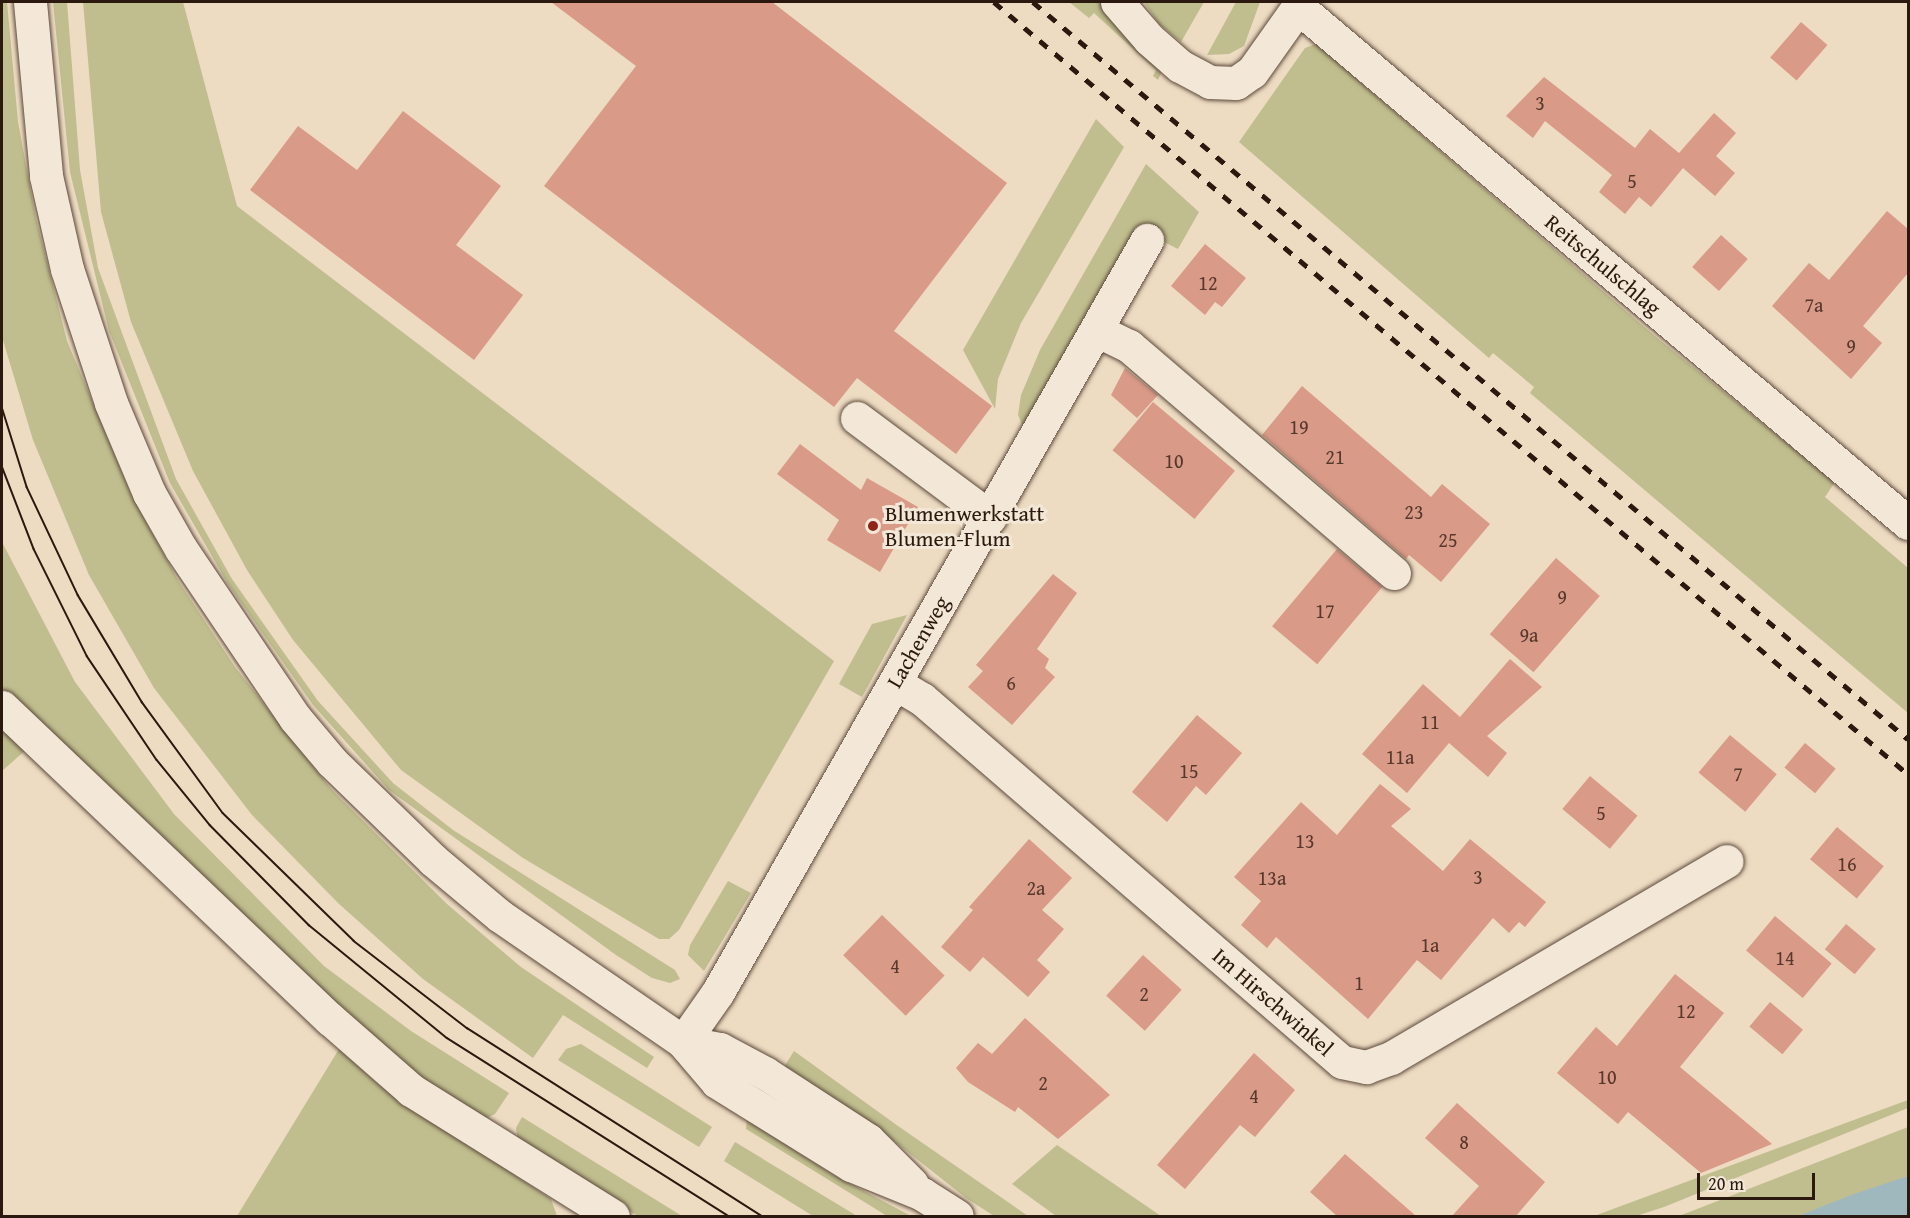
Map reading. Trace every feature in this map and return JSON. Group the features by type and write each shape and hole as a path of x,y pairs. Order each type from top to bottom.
{"street":[{"path":"30,2 46,176 74,291 111,403 149,493 198,577 295,718 378,808 500,916 683,1042 720,1049 765,1073 868,1140 922,1194 957,1216"},
{"path":"1118,2 1149,39 1180,66 1210,82 1236,82 1252,72 1297,4"},
{"name":"Reitschulschlag","path":"1297,4 1908,523"},
{"name":"Lachenweg","path":"683,1042 718,992 1147,240"},
{"path":"1096,330 1128,346 1394,573"},
{"path":"857,418 990,517"},
{"name":"Im Hirschwinkel","path":"895,683 922,699 1342,1062 1366,1067 1392,1058 1727,861"},
{"path":"2,707 264,958 411,1090 613,1216"}],"shaded area":[{"path":"2,2 7,2 18,122 36,219 67,341 131,494 179,582 235,667 331,789 447,904 521,967 654,1057 647,1068 563,1015 533,1058 423,979 338,903 252,815 154,688 89,575 33,440 2,337"},
{"path":"53,2 67,2 80,170 98,268 176,479 232,579 318,701 393,783 453,830 675,970 680,979 670,983 652,978 616,955 389,790 313,705 228,584 170,483 109,331 70,172"},
{"path":"83,2 183,2 237,206 834,661 679,930 669,939 659,939 523,858 401,770 293,640 247,570 193,471 131,322 101,212"},
{"path":"1069,2 1102,2 1162,71 1158,80 1153,76 1156,70 1094,13 1089,18"},
{"path":"1144,2 1204,2 1181,42 1159,24"},
{"path":"1236,2 1260,2 1244,46 1229,54 1207,55"},
{"path":"1316,44 1656,337 1835,482 1825,497 1908,568 1908,713 1530,393 1534,387 1493,353 1489,358 1239,142 1305,48"},
{"path":"1096,119 1124,147 1021,323 998,379 995,409 963,350"},
{"path":"1146,164 1199,212 1178,249 1154,237 1023,427 1018,415 1021,395 1040,350"},
{"path":"2,542 75,682 174,814 324,966 411,1031 509,1093 495,1114 485,1119 415,1074 355,1026 2,688"},
{"path":"907,615 862,697 839,684 872,624"},
{"path":"2,722 28,748 2,771"},
{"path":"728,881 751,893 704,971 688,955 690,945"},
{"path":"581,1044 712,1127 699,1147 558,1060 566,1049"},
{"path":"339,1049 378,1084 551,1199 557,1216 237,1216"},
{"path":"794,1051 1028,1216 994,1216 966,1198 875,1126 784,1067"},
{"path":"1908,1100 1908,1108 1664,1207 1636,1216 1594,1216"},
{"path":"522,1117 682,1216 638,1216 518,1143 516,1128"},
{"path":"747,1120 834,1175 911,1216 887,1216 746,1129"},
{"path":"1908,1127 1908,1176 1798,1216 1679,1216"},
{"path":"735,1142 857,1216 813,1216 724,1161"},
{"path":"1057,1145 1161,1216 1056,1216 1012,1184"}],"water":[{"path":"1908,1176 1908,1216 1798,1216 1854,1194"}],"building":[{"path":"551,2 772,2 1007,183 894,331 992,406 956,454 857,378 834,407 544,186 636,66"},
{"path":"1801,22 1827,45 1797,80 1770,57"},
{"path":"1544,77 1635,148 1650,129 1679,153 1714,113 1736,133 1716,156 1735,173 1715,196 1683,168 1651,207 1639,197 1625,214 1599,192 1612,175 1545,121 1533,138 1506,116"},
{"path":"403,111 501,186 456,245 523,295 474,360 250,190 298,126 357,170"},
{"path":"1887,211 1908,229 1908,273 1863,326 1882,343 1851,379 1772,306 1809,263 1829,280"},
{"path":"1721,235 1748,259 1719,291 1692,267"},
{"path":"1205,244 1246,278 1222,307 1215,302 1205,315 1171,286"},
{"path":"1125,368 1158,395 1137,418 1111,395"},
{"path":"1302,386 1431,497 1442,484 1490,524 1441,582 1409,555 1406,559 1262,435"},
{"path":"1153,402 1235,471 1194,519 1113,450"},
{"path":"800,444 861,490 867,478 918,507 880,572 827,540 839,520 777,474"},
{"path":"1337,549 1382,587 1317,664 1272,626"},
{"path":"1556,558 1600,596 1534,672 1490,634"},
{"path":"1053,574 1077,593 1037,649 1049,659 1045,668 1055,677 1012,725 968,687 983,671 976,665"},
{"path":"1510,659 1542,687 1487,736 1507,753 1488,777 1449,743 1407,793 1362,754 1423,684 1460,717"},
{"path":"1197,715 1242,753 1206,795 1196,786 1167,822 1132,792"},
{"path":"1730,735 1777,774 1745,812 1699,773"},
{"path":"1805,743 1836,769 1815,793 1784,768"},
{"path":"1590,776 1637,816 1610,849 1562,809"},
{"path":"1380,784 1411,809 1391,826 1443,871 1470,839 1546,902 1525,927 1519,922 1509,933 1493,918 1441,980 1417,960 1368,1019 1276,937 1267,948 1241,925 1261,901 1234,877 1301,802 1337,835"},
{"path":"1837,827 1884,866 1857,898 1810,859"},
{"path":"1029,839 1072,878 1042,910 1064,929 1037,960 1050,972 1028,997 983,957 970,972 941,947 973,910 969,907"},
{"path":"882,915 945,975 906,1016 843,955"},
{"path":"1775,916 1832,964 1803,998 1746,950"},
{"path":"1846,924 1876,949 1855,974 1825,949"},
{"path":"1143,955 1182,990 1145,1031 1106,996"},
{"path":"1675,974 1724,1013 1680,1067 1772,1144 1701,1173 1628,1112 1618,1124 1557,1073 1596,1027 1617,1046"},
{"path":"1770,1002 1803,1030 1782,1054 1749,1027"},
{"path":"1025,1018 1110,1095 1058,1139 1018,1107 1015,1112 968,1082 956,1068 978,1043 992,1054"},
{"path":"1254,1053 1295,1090 1255,1137 1240,1125 1185,1189 1157,1165"},
{"path":"1457,1103 1545,1182 1516,1216 1452,1216 1479,1186 1425,1138"},
{"path":"1345,1154 1416,1216 1337,1216 1310,1192"}],"tram line":[{"path":"2,407 27,487 78,595 142,702 223,813 354,941 467,1028 762,1216"},
{"path":"2,466 34,549 87,656 157,760 210,825 309,925 447,1038 729,1216"}],"railway":[{"path":"994,2 1908,774"},
{"path":"1033,2 1908,739"}],"place":[{"name":"Blumenwerkstatt Blumen-Flum","path":"873,526"}]}
